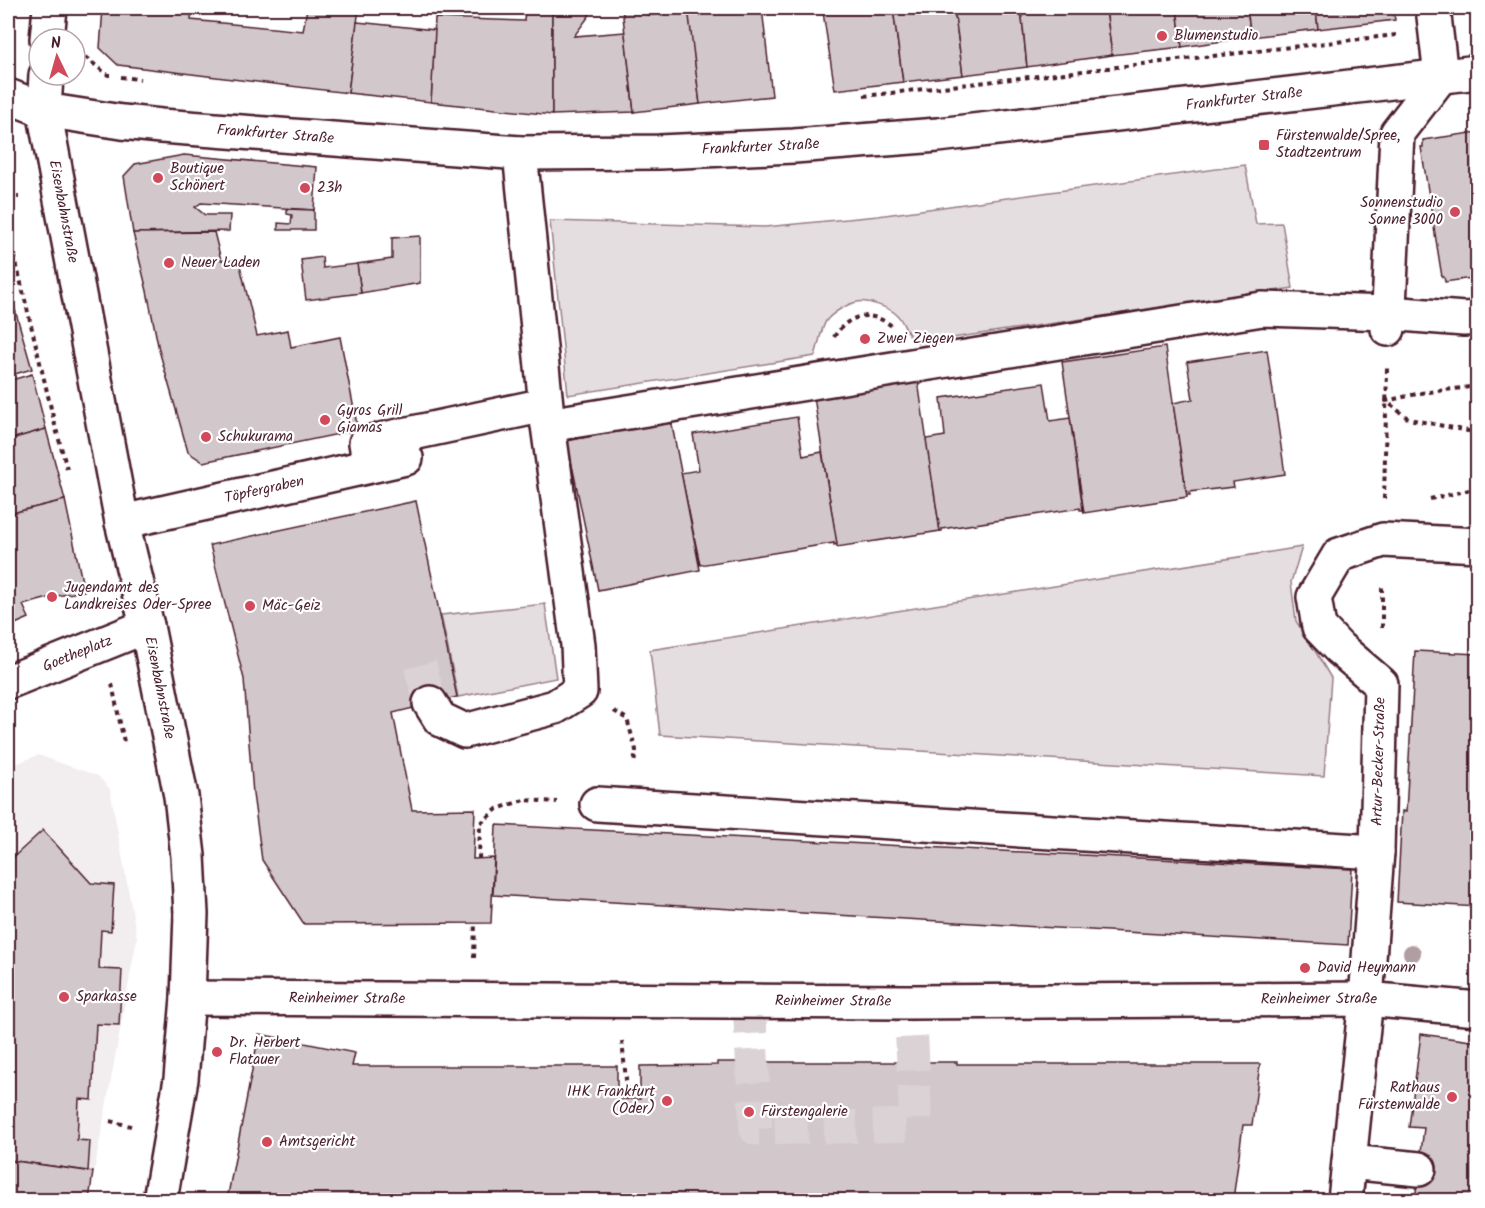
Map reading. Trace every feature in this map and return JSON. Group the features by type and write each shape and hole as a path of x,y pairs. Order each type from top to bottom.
{"street":[{"path":"48,27 50,8"},
{"path":"1389,321 1397,133 1441,76 1435,19"},
{"name":"Frankfurter Straße","path":"8,96 44,110 161,126 520,153 659,152 794,146 938,135 1478,72"},
{"name":"Eisenbahnstraße","path":"45,87 44,110 122,522 147,626 181,796 188,856 191,914 188,998 181,1079 160,1200"},
{"path":"430,703 440,719 465,731 555,708 580,691 578,645 547,415 520,153"},
{"path":"370,466 366,443 1262,309 1389,321 1478,318"},
{"name":"Töpfergraben","path":"122,522 406,458"},
{"name":"Artur-Becker-Straße","path":"1345,1200 1366,999 1377,852 1381,684 1339,648 1319,627 1314,597 1339,555 1383,540 1478,545"},
{"name":"Goetheplatz","path":"8,681 147,626"},
{"path":"597,804 1377,852"},
{"name":"Reinheimer Straße","path":"188,998 910,1002 1366,999 1478,1009"},
{"path":"1349,1162 1419,1169"}],"path":[{"path":"857,97 1435,19"},
{"path":"108,75 143,79"},
{"path":"8,229 69,479"},
{"path":"1381,684 1389,321"},
{"path":"1386,401 1420,393 1478,386"},
{"path":"1386,401 1409,419 1478,433"},
{"path":"627,719 636,750"},
{"path":"479,859 480,824 496,809 524,800 597,804"},
{"path":"618,1001 628,1099"}],"shaded area":[{"path":"1245,165 1256,224 1282,223 1293,288 918,343 892,311 872,303 857,302 840,309 826,321 815,356 568,395 550,221 765,227 878,216"},
{"path":"1302,547 1291,582 1296,621 1331,678 1324,776 660,735 650,650"},
{"path":"545,604 556,678 458,697 441,615"},
{"name":"Sparkasse","path":"38,755 98,776 110,789 137,938 94,1172 8,1159 8,767"}],"building":[{"path":"103,8 192,8 191,20 303,31 307,8 359,8 348,93 118,65 100,48"},
{"path":"525,8 552,8 552,115 431,102 435,18 524,21"},
{"path":"552,8 589,8 589,16 574,36 625,32 634,112 552,115"},
{"path":"622,8 646,8 647,15 689,12 700,104 634,112"},
{"path":"688,8 762,8 772,96 700,104"},
{"path":"893,8 903,82 835,90 823,12"},
{"path":"893,8 954,8 963,75 903,82"},
{"path":"954,8 1021,8 1027,67 963,75"},
{"path":"1021,8 1106,8 1112,55 1027,67"},
{"path":"1106,8 1177,8 1182,47 1112,55"},
{"path":"1177,8 1247,8 1251,37 1182,47"},
{"path":"1247,8 1316,8 1318,29 1251,37"},
{"path":"1316,8 1393,8 1395,20 1318,29"},
{"path":"357,22 435,30 431,102 348,93"},
{"name":"Sonnenstudio Sonne 3000","path":"1478,132 1478,277 1445,282 1442,277 1421,147 1423,147 1423,140"},
{"path":"184,155 317,167 314,210 201,203 195,207 205,215 230,215 229,231 133,233 124,176 135,164"},
{"path":"287,209 314,210 314,230 278,230 278,223 291,224 292,215 287,214"},
{"path":"214,232 221,260 239,261 257,336 288,330 291,347 340,337 358,430 203,462 188,452 159,350 133,233"},
{"path":"420,236 420,283 361,293 357,264 392,259 392,238"},
{"path":"322,257 323,268 357,264 361,293 306,300 301,260"},
{"path":"14,306 32,369 8,376 8,307"},
{"path":"1165,347 1187,497 1084,513 1062,362"},
{"path":"1267,350 1285,474 1233,482 1234,487 1189,492 1190,495 1187,495 1173,403 1193,399 1187,362"},
{"path":"32,374 46,429 8,440 8,381"},
{"path":"918,381 940,531 837,547 814,397"},
{"path":"1044,383 1050,421 1070,418 1083,510 1080,508 940,531 926,439 945,436 941,398"},
{"path":"797,417 803,456 822,452 837,544 700,565 681,473 699,470 693,434"},
{"path":"671,420 700,570 598,590 567,441"},
{"path":"46,429 65,500 8,514 8,440"},
{"path":"65,500 84,591 23,605 29,618 8,627 8,514"},
{"path":"416,501 457,697 393,713 412,810 475,809 473,859 494,858 491,923 304,924 262,860 253,794 244,679 210,545"},
{"path":"1415,651 1478,654 1478,907 1397,902 1402,811 1406,812"},
{"path":"496,825 1352,869 1348,945 493,895"},
{"name":"Sparkasse","path":"43,830 91,883 114,885 111,931 101,930 99,969 122,970 119,1025 96,1024 92,1100 79,1099 77,1140 90,1141 88,1171 8,1160 8,862"},
{"name":"Fürstengalerie","path":"259,1034 355,1053 352,1066 617,1066 617,1099 640,1099 640,1066 717,1065 717,1062 1260,1064 1252,1125 1243,1125 1233,1200 227,1200"},
{"path":"1421,1034 1478,1042 1478,1200 1415,1200 1424,1128 1409,1127"},
{"path":"8,1160 93,1172 89,1200 8,1200"}],"tunnel":[{"path":"420,665 430,703"},
{"path":"749,1001 756,1129 916,1125 910,1002"}],"place":[{"name":"Blumenstudio","path":"1162,36"},
{"name":"Fürstenwalde/Spree, Stadtzentrum","path":"1264,145"},
{"name":"Boutique Schönert","path":"158,178"},
{"name":"23h","path":"305,188"},
{"name":"Sonnenstudio Sonne 3000","path":"1455,212"},
{"name":"Neuer Laden","path":"169,263"},
{"name":"Zwei Ziegen","path":"865,339"},
{"name":"Gyros Grill Giamas","path":"325,420"},
{"name":"Schukurama","path":"206,437"},
{"name":"Jugendamt des Landkreises Oder-Spree","path":"52,597"},
{"name":"Mäc-Geiz","path":"250,606"},
{"name":"David Heymann","path":"1305,968"},
{"name":"Sparkasse","path":"64,997"},
{"name":"Dr. Herbert Flatauer","path":"217,1052"},
{"name":"Rathaus Fürstenwalde","path":"1452,1097"},
{"name":"IHK Frankfurt (Oder)","path":"667,1101"},
{"name":"Fürstengalerie","path":"749,1112"},
{"name":"Amtsgericht","path":"267,1142"}]}
